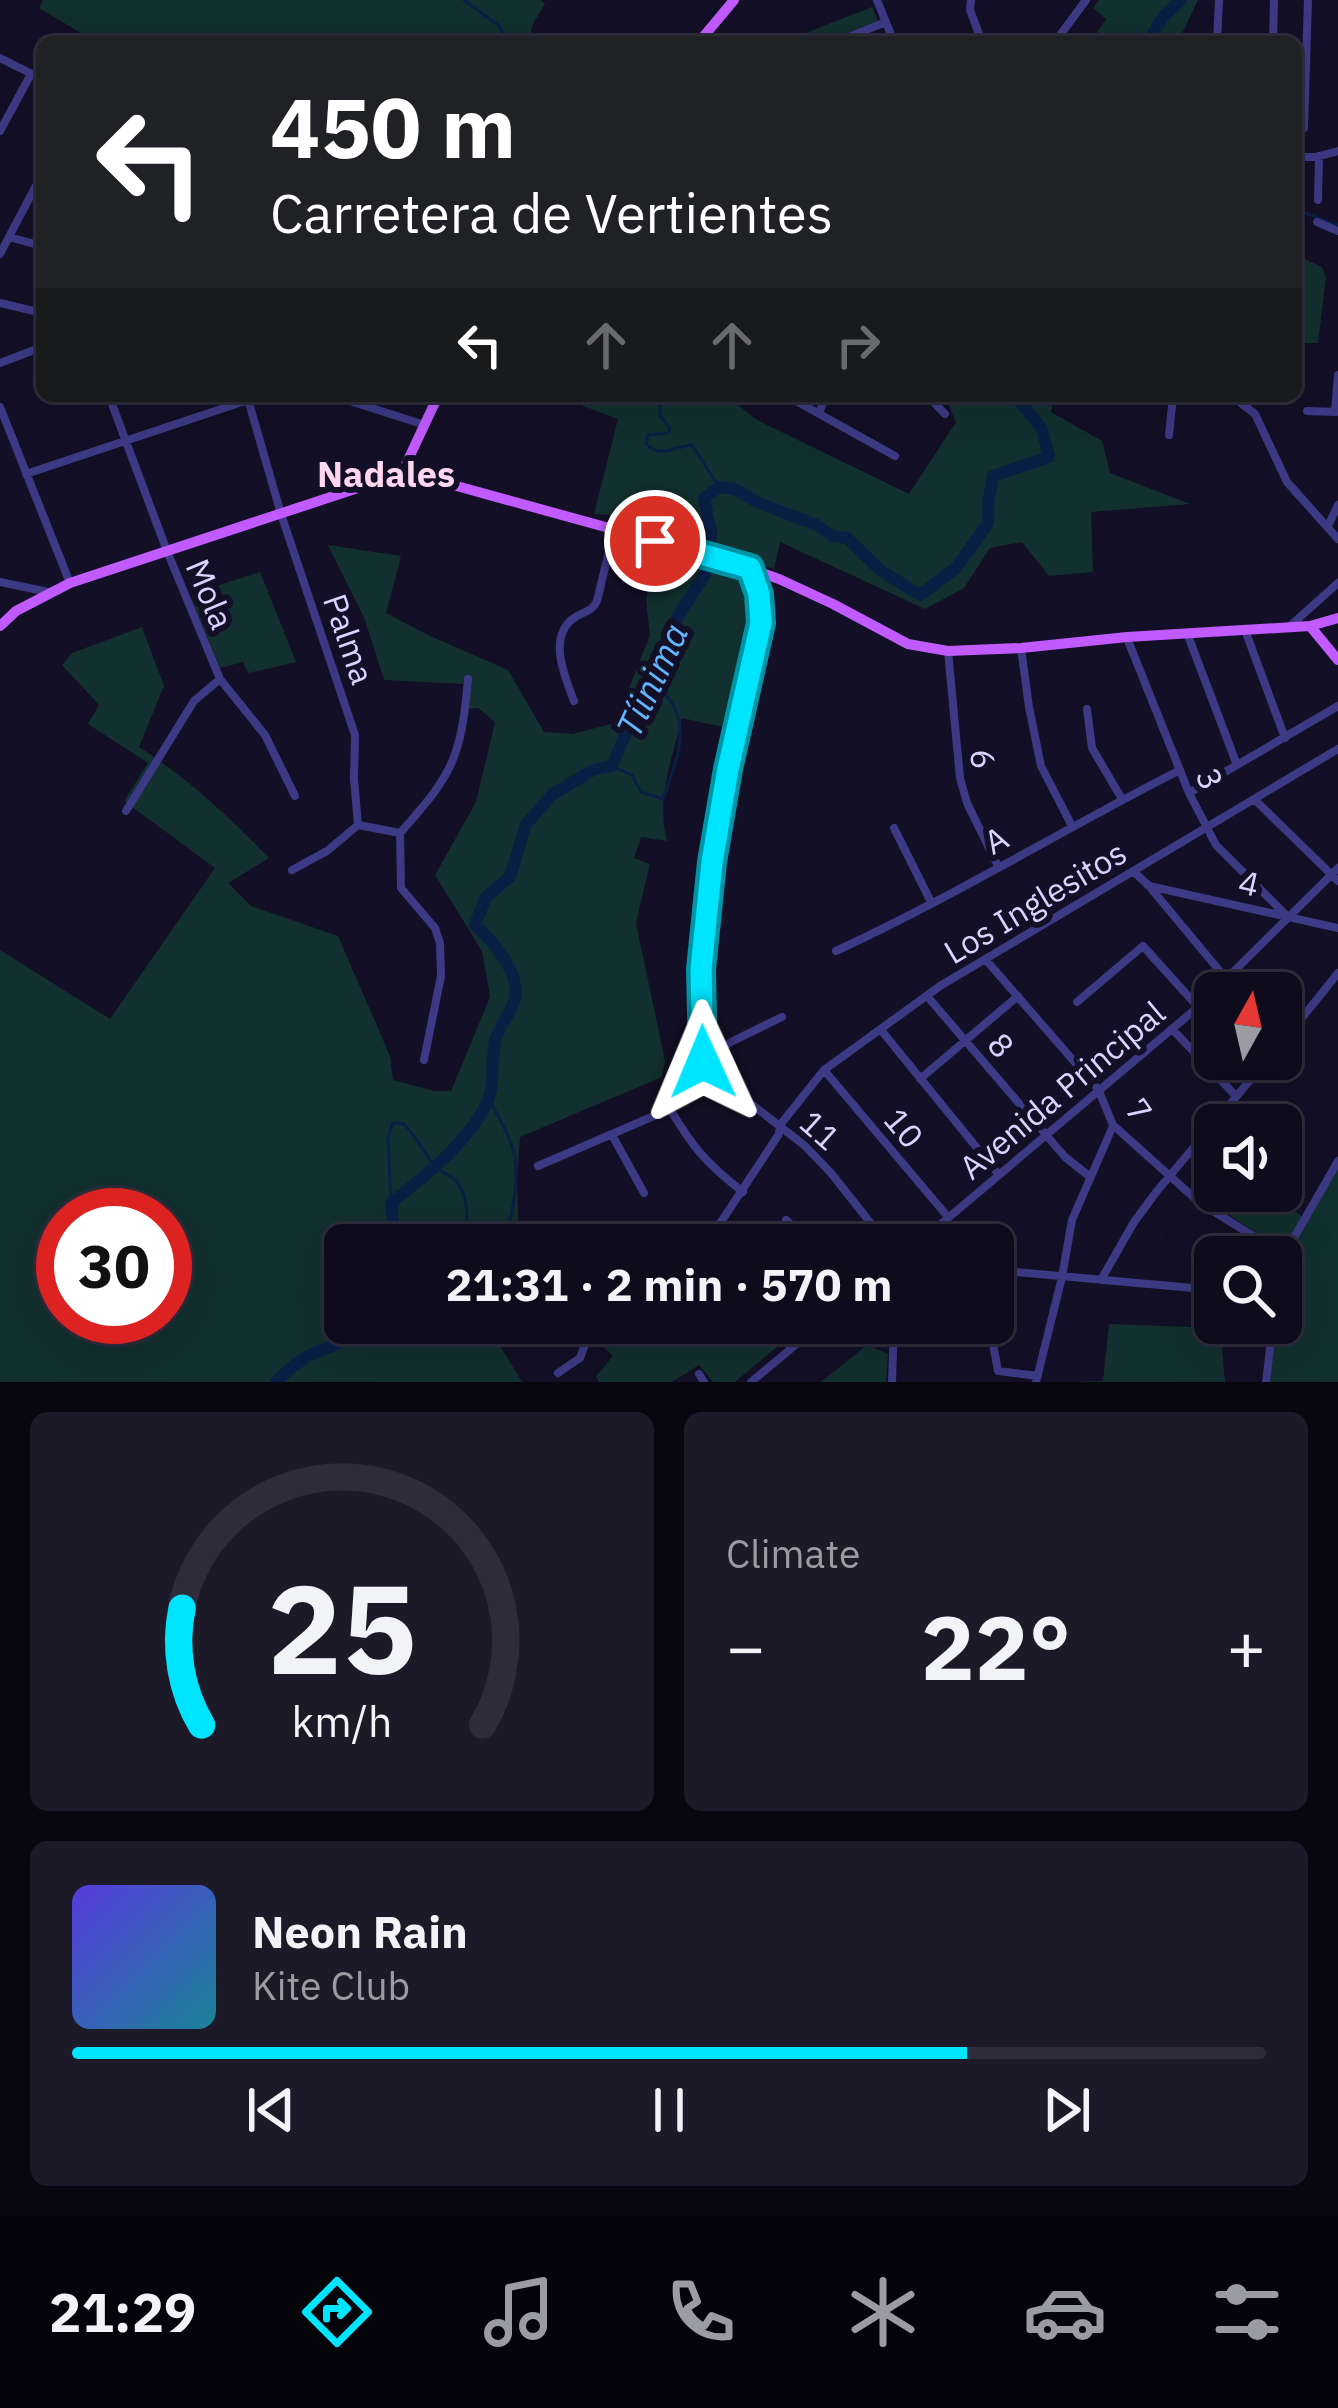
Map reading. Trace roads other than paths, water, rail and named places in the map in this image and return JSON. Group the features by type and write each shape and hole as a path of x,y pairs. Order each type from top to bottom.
{"main road":[{"path":"704,36 734,0"},
{"path":"400,477 435,402"},
{"path":"0,626 16,610 70,583 400,477 453,485 725,560 833,604 908,644 948,651 1310,626 1338,618"},
{"path":"1310,626 1338,660"}],"street":[{"path":"877,0 892,36"},
{"path":"971,0 980,36"},
{"path":"1059,36 1086,0"},
{"path":"1217,36 1219,0"},
{"path":"1273,36 1274,0"},
{"path":"1304,128 1308,0"},
{"path":"851,36 886,22"},
{"path":"0,58 36,76"},
{"path":"0,131 32,74"},
{"path":"1302,157 1338,151"},
{"path":"1318,200 1319,156"},
{"path":"0,254 36,185"},
{"path":"1317,222 1338,231"},
{"path":"9,237 36,244"},
{"path":"0,303 36,312"},
{"path":"0,363 36,349"},
{"path":"1307,411 1336,412 1338,374"},
{"name":"Mola","path":"111,402 220,679 265,735 295,796"},
{"path":"26,474 236,402"},
{"name":"Palma","path":"249,402 355,735 358,825"},
{"path":"353,402 425,425"},
{"path":"799,402 895,455"},
{"path":"819,412 823,402"},
{"path":"934,402 945,414"},
{"path":"1169,435 1172,402"},
{"path":"1240,402 1255,414 1287,482 1338,539"},
{"path":"0,407 70,583"},
{"path":"1328,526 1338,506"},
{"path":"574,701 560,662 563,631 571,619 593,609 614,530"},
{"path":"706,1066 701,969 712,862 761,623 759,594 750,568"},
{"path":"0,582 50,593"},
{"path":"12,583 19,590 16,610"},
{"path":"1288,626 1338,583"},
{"path":"1244,628 1285,738"},
{"path":"1186,632 1237,766"},
{"name":"3","path":"1127,637 1189,794 1216,845 1288,917"},
{"path":"1021,648 1042,766 1072,826"},
{"name":"6","path":"948,651 960,778 998,866"},
{"path":"126,811 194,701 220,679"},
{"path":"424,1060 441,976 440,943 435,928 401,887 400,833 451,768 463,729 468,680"},
{"path":"1189,794 1338,706"},
{"path":"1087,709 1092,748 1122,800"},
{"name":"Los Inglesitos","path":"719,1224 743,1192 780,1125 824,1070 927,996 1338,749"},
{"name":"A","path":"836,951 1180,770"},
{"path":"1255,800 1336,875"},
{"path":"292,870 327,851 358,825 400,833"},
{"path":"894,828 931,902"},
{"path":"1133,872 1219,972"},
{"name":"Avenida Principal","path":"1234,972 1336,875"},
{"name":"4","path":"1149,886 1338,928"},
{"path":"1077,1002 1143,946 1194,1003"},
{"name":"7","path":"986,960 1098,1089 1113,1125 1200,1203 1253,1236"},
{"path":"1302,1017 1338,973"},
{"name":"8","path":"927,996 1065,1157 1089,1176"},
{"path":"920,1079 1018,996"},
{"name":"Avenida Principal","path":"940,1224 1194,1010"},
{"path":"538,1166 670,1109 688,1096 706,1066 731,1042 782,1017"},
{"path":"1172,1029 1236,1096"},
{"path":"881,1030 999,1175"},
{"name":"11","path":"706,1066 831,1173 871,1224"},
{"name":"10","path":"824,1070 948,1217"},
{"path":"1101,1280 1134,1222 1250,1080"},
{"path":"670,1109 707,1164 743,1192"},
{"path":"993,1344 998,1371 1037,1379 1072,1220 1113,1125"},
{"path":"612,1135 644,1193"},
{"path":"1295,1236 1338,1161"},
{"path":"786,1220 790,1224"},
{"path":"1014,1272 1194,1288"},
{"path":"558,1373 580,1358 585,1344"},
{"path":"751,1382 797,1344"},
{"path":"892,1382 893,1344"},
{"path":"1266,1382 1271,1344"}],"waterway":[{"path":"464,0 499,26 505,36"},
{"name":"Tíinima","path":"1152,36 1181,0"},
{"path":"1302,212 1338,225"},
{"path":"661,402 660,416 670,428 668,433 648,435 646,444 663,451 692,445 719,487"},
{"name":"Tíinima","path":"394,1224 391,1203 457,1146 490,1096 496,1038 511,1008 515,983 506,961 475,925 486,897 510,877 526,824 553,794 593,770 612,766 679,615 709,568 711,532 704,498 719,487 734,489 832,536 847,538 880,570 920,595 956,568 988,523 993,476 1049,457 1042,429 1021,402"},
{"path":"612,766 632,775 641,792 663,799 678,752 680,728 673,705 653,673"},
{"name":"Tíinima","path":"489,1099 515,1157 516,1185 508,1224"},
{"name":"Tíinima","path":"391,1203 388,1138 393,1123 404,1124 434,1166 460,1187 466,1224"},
{"path":"276,1382 304,1359 336,1344"}],"district":[{"name":"Nadales","path":"386,474"}]}
